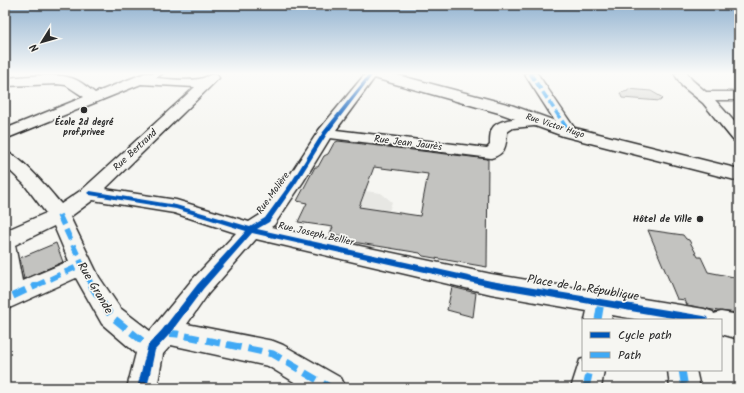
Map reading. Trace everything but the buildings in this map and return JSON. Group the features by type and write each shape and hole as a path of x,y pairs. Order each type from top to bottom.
{"main road":[{"name":"Rue Victor Hugo","path":"438,91 505,109 569,132 739,175"}],"street":[{"path":"84,91 94,98"},
{"path":"5,134 111,91"},
{"name":"Rue Bertrand","path":"5,240 59,215 90,193 199,91"},
{"name":"Rue Molière","path":"158,341 200,287 251,230 267,220 294,182 325,133 358,91"},
{"path":"542,91 569,132"},
{"path":"698,91 739,137"},
{"path":"704,96 739,96"},
{"name":"Rue Jean Jaurès","path":"325,133 491,153 498,146 500,130 510,124 539,122"},
{"name":"Rue Grande","path":"8,164 30,180 59,215 90,283 111,316 158,341"},
{"name":"Rue Joseph Bellier","path":"90,193 176,207 251,230 491,284"},
{"path":"5,247 9,298 81,265"},
{"name":"Place de la République","path":"491,284 600,311 694,319"},
{"path":"722,323 739,327"},
{"path":"142,388 158,341 177,334 273,354 331,388"},
{"path":"586,388 590,371"},
{"path":"682,371 685,388"}],"shaded area":[{"path":"627,91 652,91 663,98 660,101 622,98 620,93"},
{"path":"365,191 381,193 392,202 389,211 359,207"}],"marked path":[{"path":"542,91 569,132"},
{"path":"59,215 90,283 111,316 151,348"},
{"path":"13,296 81,265"},
{"path":"598,319 601,302"},
{"path":"165,333 177,334 273,354 331,388"},
{"path":"586,388 590,371"},
{"path":"682,371 685,388"}],"cycle path":[{"path":"142,388 151,348 165,333 200,287 251,230 267,220 294,182 325,133 358,91"},
{"path":"90,193 176,207 251,230 491,284 698,319"}],"place":[{"name":"École 2d degré prof.privee","path":"84,110"},
{"name":"Hôtel de Ville","path":"700,219"}]}
